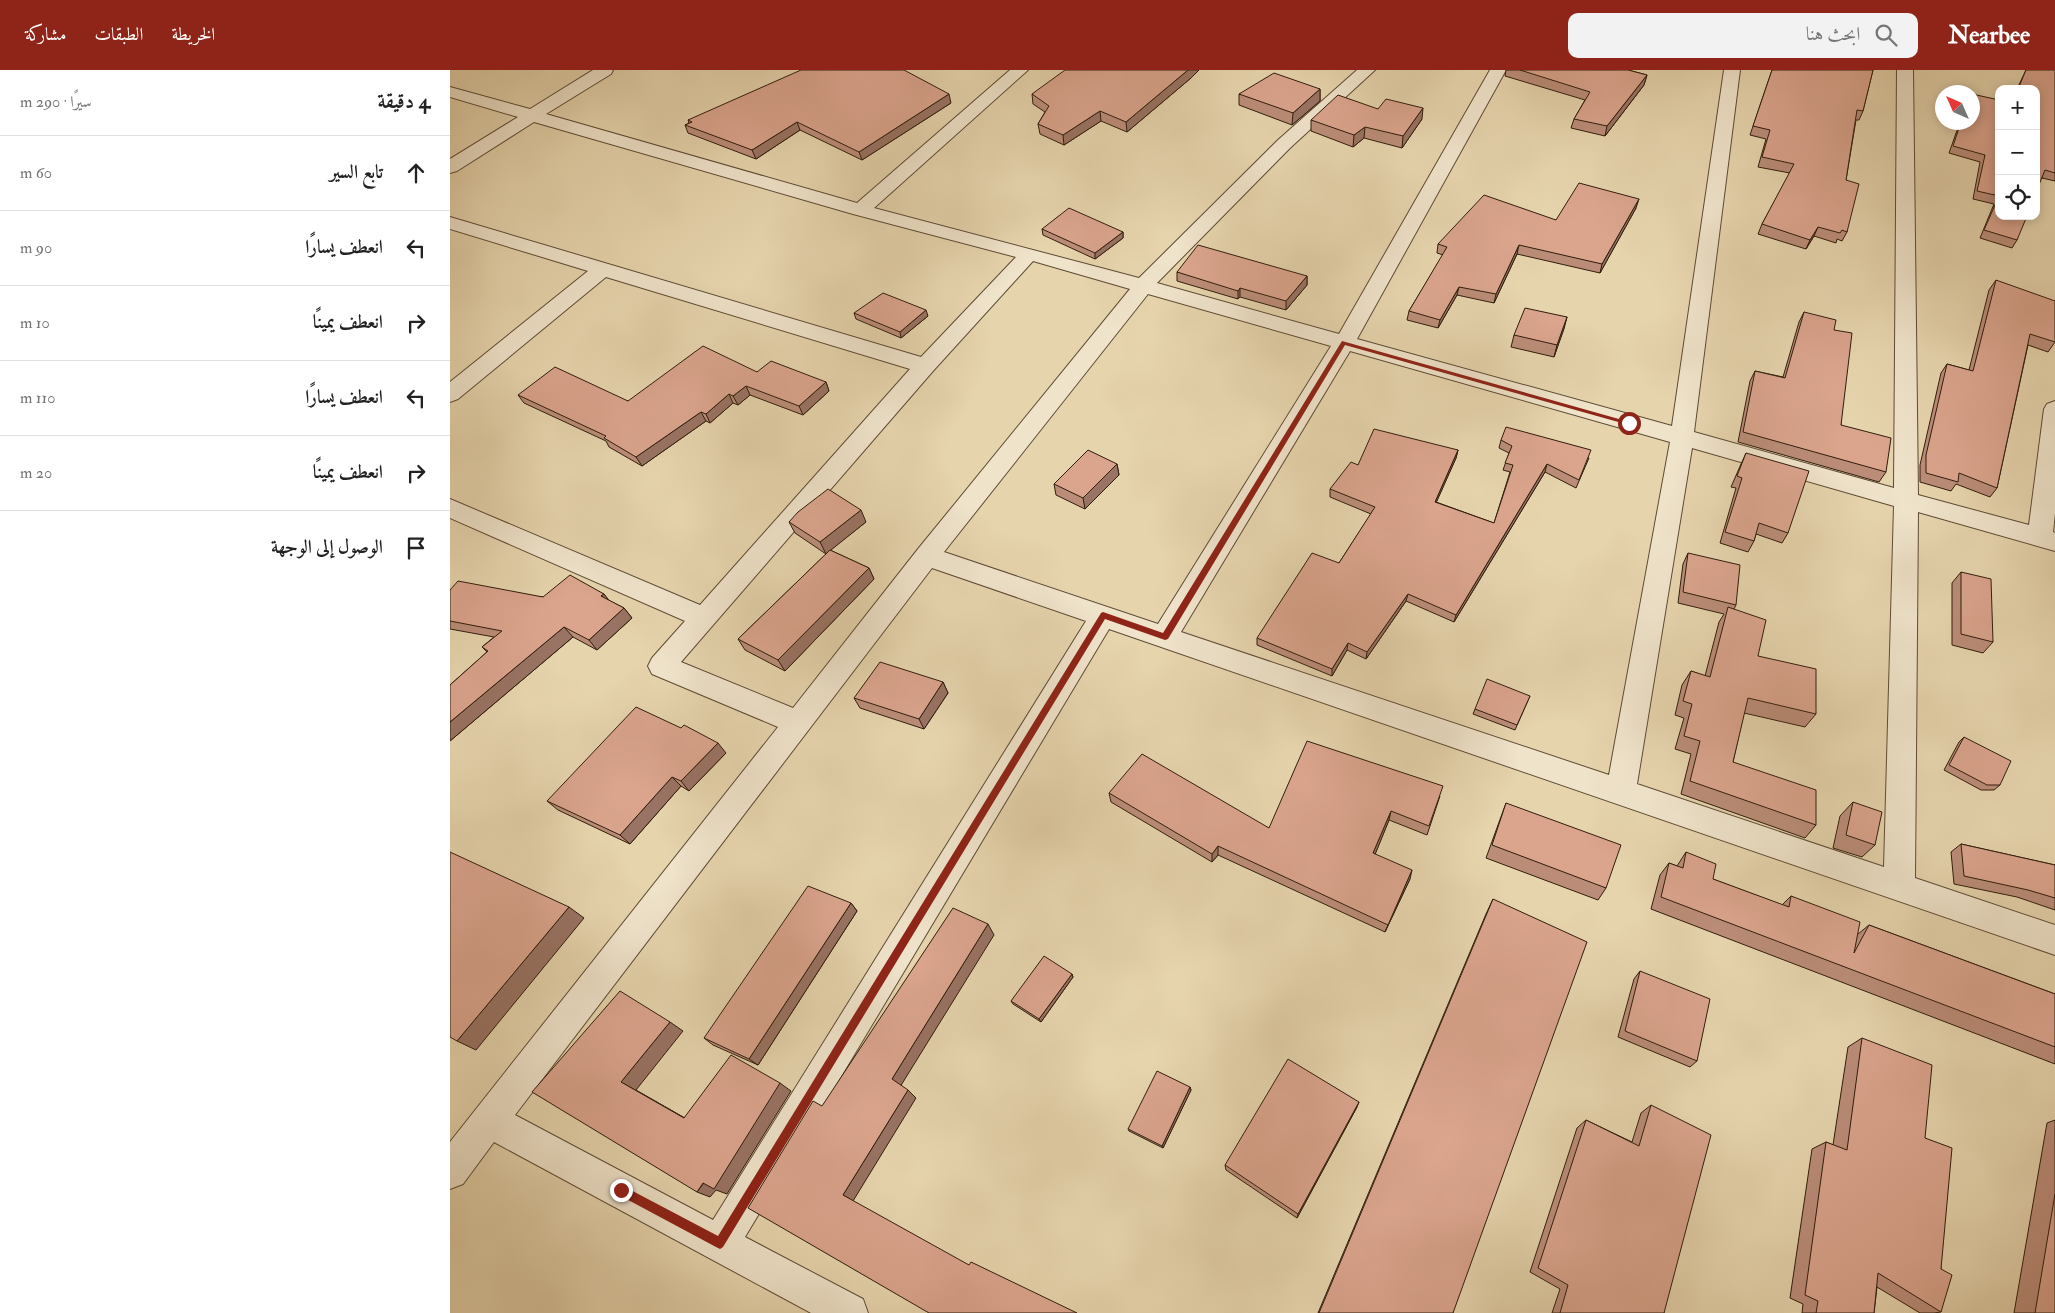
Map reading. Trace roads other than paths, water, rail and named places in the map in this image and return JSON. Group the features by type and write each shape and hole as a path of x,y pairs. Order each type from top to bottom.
{"street":[{"path":"450,167 605,70"},
{"path":"860,210 1020,70"},
{"path":"450,1171 927,556 1143,286 1284,144 1367,70"},
{"path":"1165,636 1344,343 1498,70"},
{"path":"1621,792 1682,438 1732,70"},
{"path":"1899,886 1906,500 1905,70"},
{"path":"450,92 860,210 1029,254 2048,540 2055,408"},
{"path":"450,223 926,366"},
{"path":"798,723 662,666 926,366 1029,254"},
{"path":"450,394 604,269"},
{"path":"450,508 704,618"},
{"path":"927,556 2055,940"},
{"path":"720,1243 1103,616"},
{"path":"489,1120 849,1313"}]}
